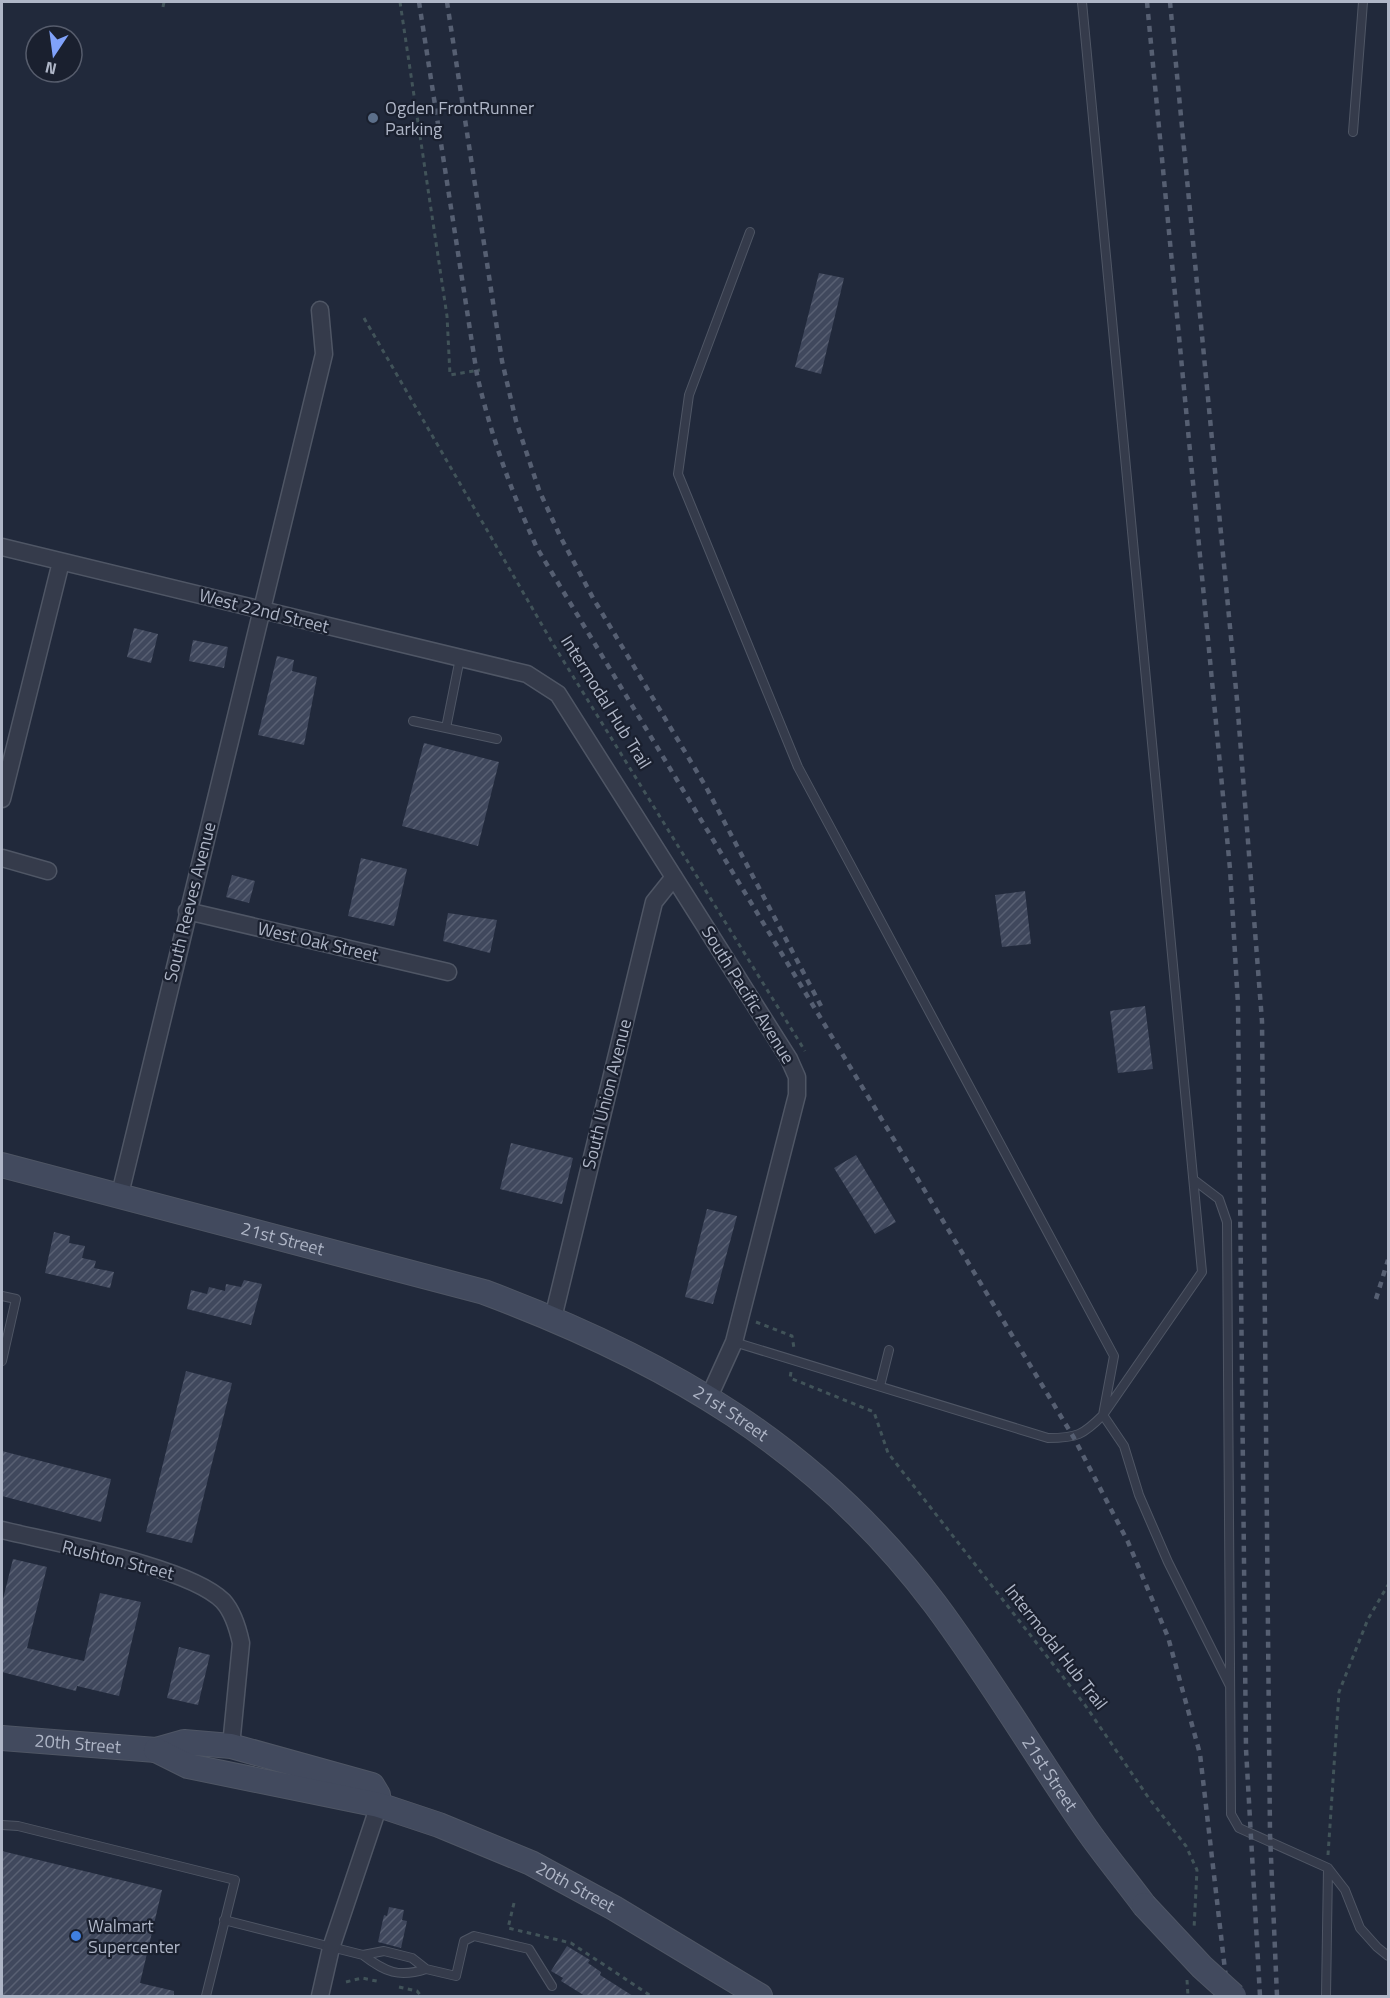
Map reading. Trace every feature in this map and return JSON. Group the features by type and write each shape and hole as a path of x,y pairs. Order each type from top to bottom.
{"main road":[{"name":"21st Street","path":"2,1165 120,1194 484,1292 553,1318 633,1354 708,1397 773,1441 834,1491 885,1545 946,1621 1084,1825 1144,1905 1202,1967 1234,1996"},
{"name":"20th Street","path":"2,1738 156,1750 184,1742 231,1746 372,1785 378,1795 379,1805"},
{"name":"20th Street","path":"156,1750 188,1766 379,1805 439,1825 531,1863 614,1908 760,1996"}],"street":[{"name":"South Reeves Avenue","path":"120,1194 324,354 320,310"},
{"name":"West 22nd Street","path":"2,547 527,674"},
{"path":"2,799 61,562"},
{"name":"South Pacific Avenue","path":"527,674 558,694 789,1059 797,1077 796,1095 734,1342 708,1397"},
{"path":"2,858 48,871"},
{"name":"South Union Avenue","path":"553,1318 654,902 674,877"},
{"name":"West Oak Street","path":"187,911 448,972"},
{"name":"Rushton Street","path":"2,1530 178,1575 224,1602 238,1629 241,1643 231,1746"},
{"path":"320,1996 331,1948 379,1805"}],"lane":[{"path":"734,1342 1048,1438 1074,1438 1087,1431 1104,1415 1202,1272 1082,2"},
{"path":"1353,132 1363,2"},
{"path":"750,232 688,396 678,474 798,767 1114,1356 1104,1415 1124,1446 1140,1495 1164,1552 1230,1686"},
{"path":"446,728 460,658"},
{"path":"413,721 497,739"},
{"path":"1194,1180 1219,1199 1227,1222 1231,1814 1239,1828 1328,1868 1345,1890 1360,1928 1377,1947 1389,1956"},
{"path":"2,1296 16,1299 2,1361"},
{"path":"880,1386 889,1350"},
{"path":"2,1825 18,1826 235,1880 206,1996"},
{"path":"1326,1996 1328,1868"},
{"path":"224,1920 363,1955 384,1951 412,1958 426,1969 456,1976 464,1941 474,1936 529,1949 552,1986"},
{"path":"363,1955 380,1969 408,1975 426,1969"}],"path":[{"path":"163,6 164,2"},
{"path":"400,2 447,316 450,375 480,370"},
{"name":"Intermodal Hub Trail","path":"364,318 553,644 798,1036 804,1046 806,1056"},
{"path":"742,1313 765,1327 792,1336 794,1352"},
{"name":"Intermodal Hub Trail","path":"790,1378 874,1412 888,1453 1084,1705 1148,1797 1186,1846 1197,1870 1193,1937"},
{"path":"1328,1868 1339,1692 1368,1619 1389,1585"},
{"path":"514,1903 508,1928 571,1943 651,1996"},
{"path":"1188,1972 1188,1996"},
{"path":"346,1982 362,1978 384,1983"},
{"path":"395,1986 417,1991 421,1996"}],"building":[{"path":"819,273 844,278 821,374 795,367"},
{"path":"134,628 158,634 151,663 127,657"},
{"path":"193,640 228,647 224,668 189,661"},
{"path":"277,656 294,660 292,671 317,677 304,745 258,735"},
{"path":"424,743 499,762 478,846 402,826"},
{"path":"361,858 407,869 394,926 348,916"},
{"path":"232,875 255,881 249,903 226,897"},
{"path":"1025,891 1031,944 1002,947 995,895"},
{"path":"448,913 497,920 490,953 443,941"},
{"path":"1145,1006 1153,1069 1118,1073 1110,1011"},
{"path":"511,1143 573,1158 562,1204 500,1189"},
{"path":"856,1155 896,1222 875,1234 834,1168"},
{"path":"707,1209 737,1216 713,1304 685,1297"},
{"path":"54,1232 70,1236 69,1243 85,1246 82,1258 96,1261 94,1268 114,1272 110,1288 45,1273"},
{"path":"244,1280 262,1284 251,1325 187,1309 191,1290 207,1294 209,1287 225,1291 226,1284 241,1287"},
{"path":"186,1371 232,1383 192,1543 146,1532"},
{"path":"2,1451 111,1479 101,1522 2,1496"},
{"path":"13,1559 47,1567 27,1648 84,1661 100,1593 141,1602 119,1696 77,1686 76,1691 2,1672 2,1603"},
{"path":"179,1647 210,1655 198,1705 167,1698"},
{"name":"Walmart Supercenter","path":"2,1851 162,1890 140,1983 174,1991 174,1996 2,1996"},
{"path":"389,1907 404,1910 402,1920 407,1921 401,1948 378,1942 384,1915 387,1916"},
{"path":"567,1946 590,1960 588,1963 601,1972 600,1975 633,1996 585,1996 561,1981 563,1978 551,1971"}],"railway":[{"path":"419,2 477,375 495,442 518,505 537,548 1074,1438 1128,1542 1168,1637 1200,1754 1228,1996"},
{"path":"447,2 502,361 516,421 539,490 593,598 706,787 821,1006"},
{"path":"1147,2 1230,869 1238,1004 1246,1749 1260,1996"},
{"path":"1170,2 1237,700 1262,1021 1270,1834 1277,1996"},
{"path":"1376,1299 1388,1260"}],"place":[{"name":"Ogden FrontRunner Parking","path":"373,118"},
{"name":"Walmart Supercenter","path":"76,1936"}]}
